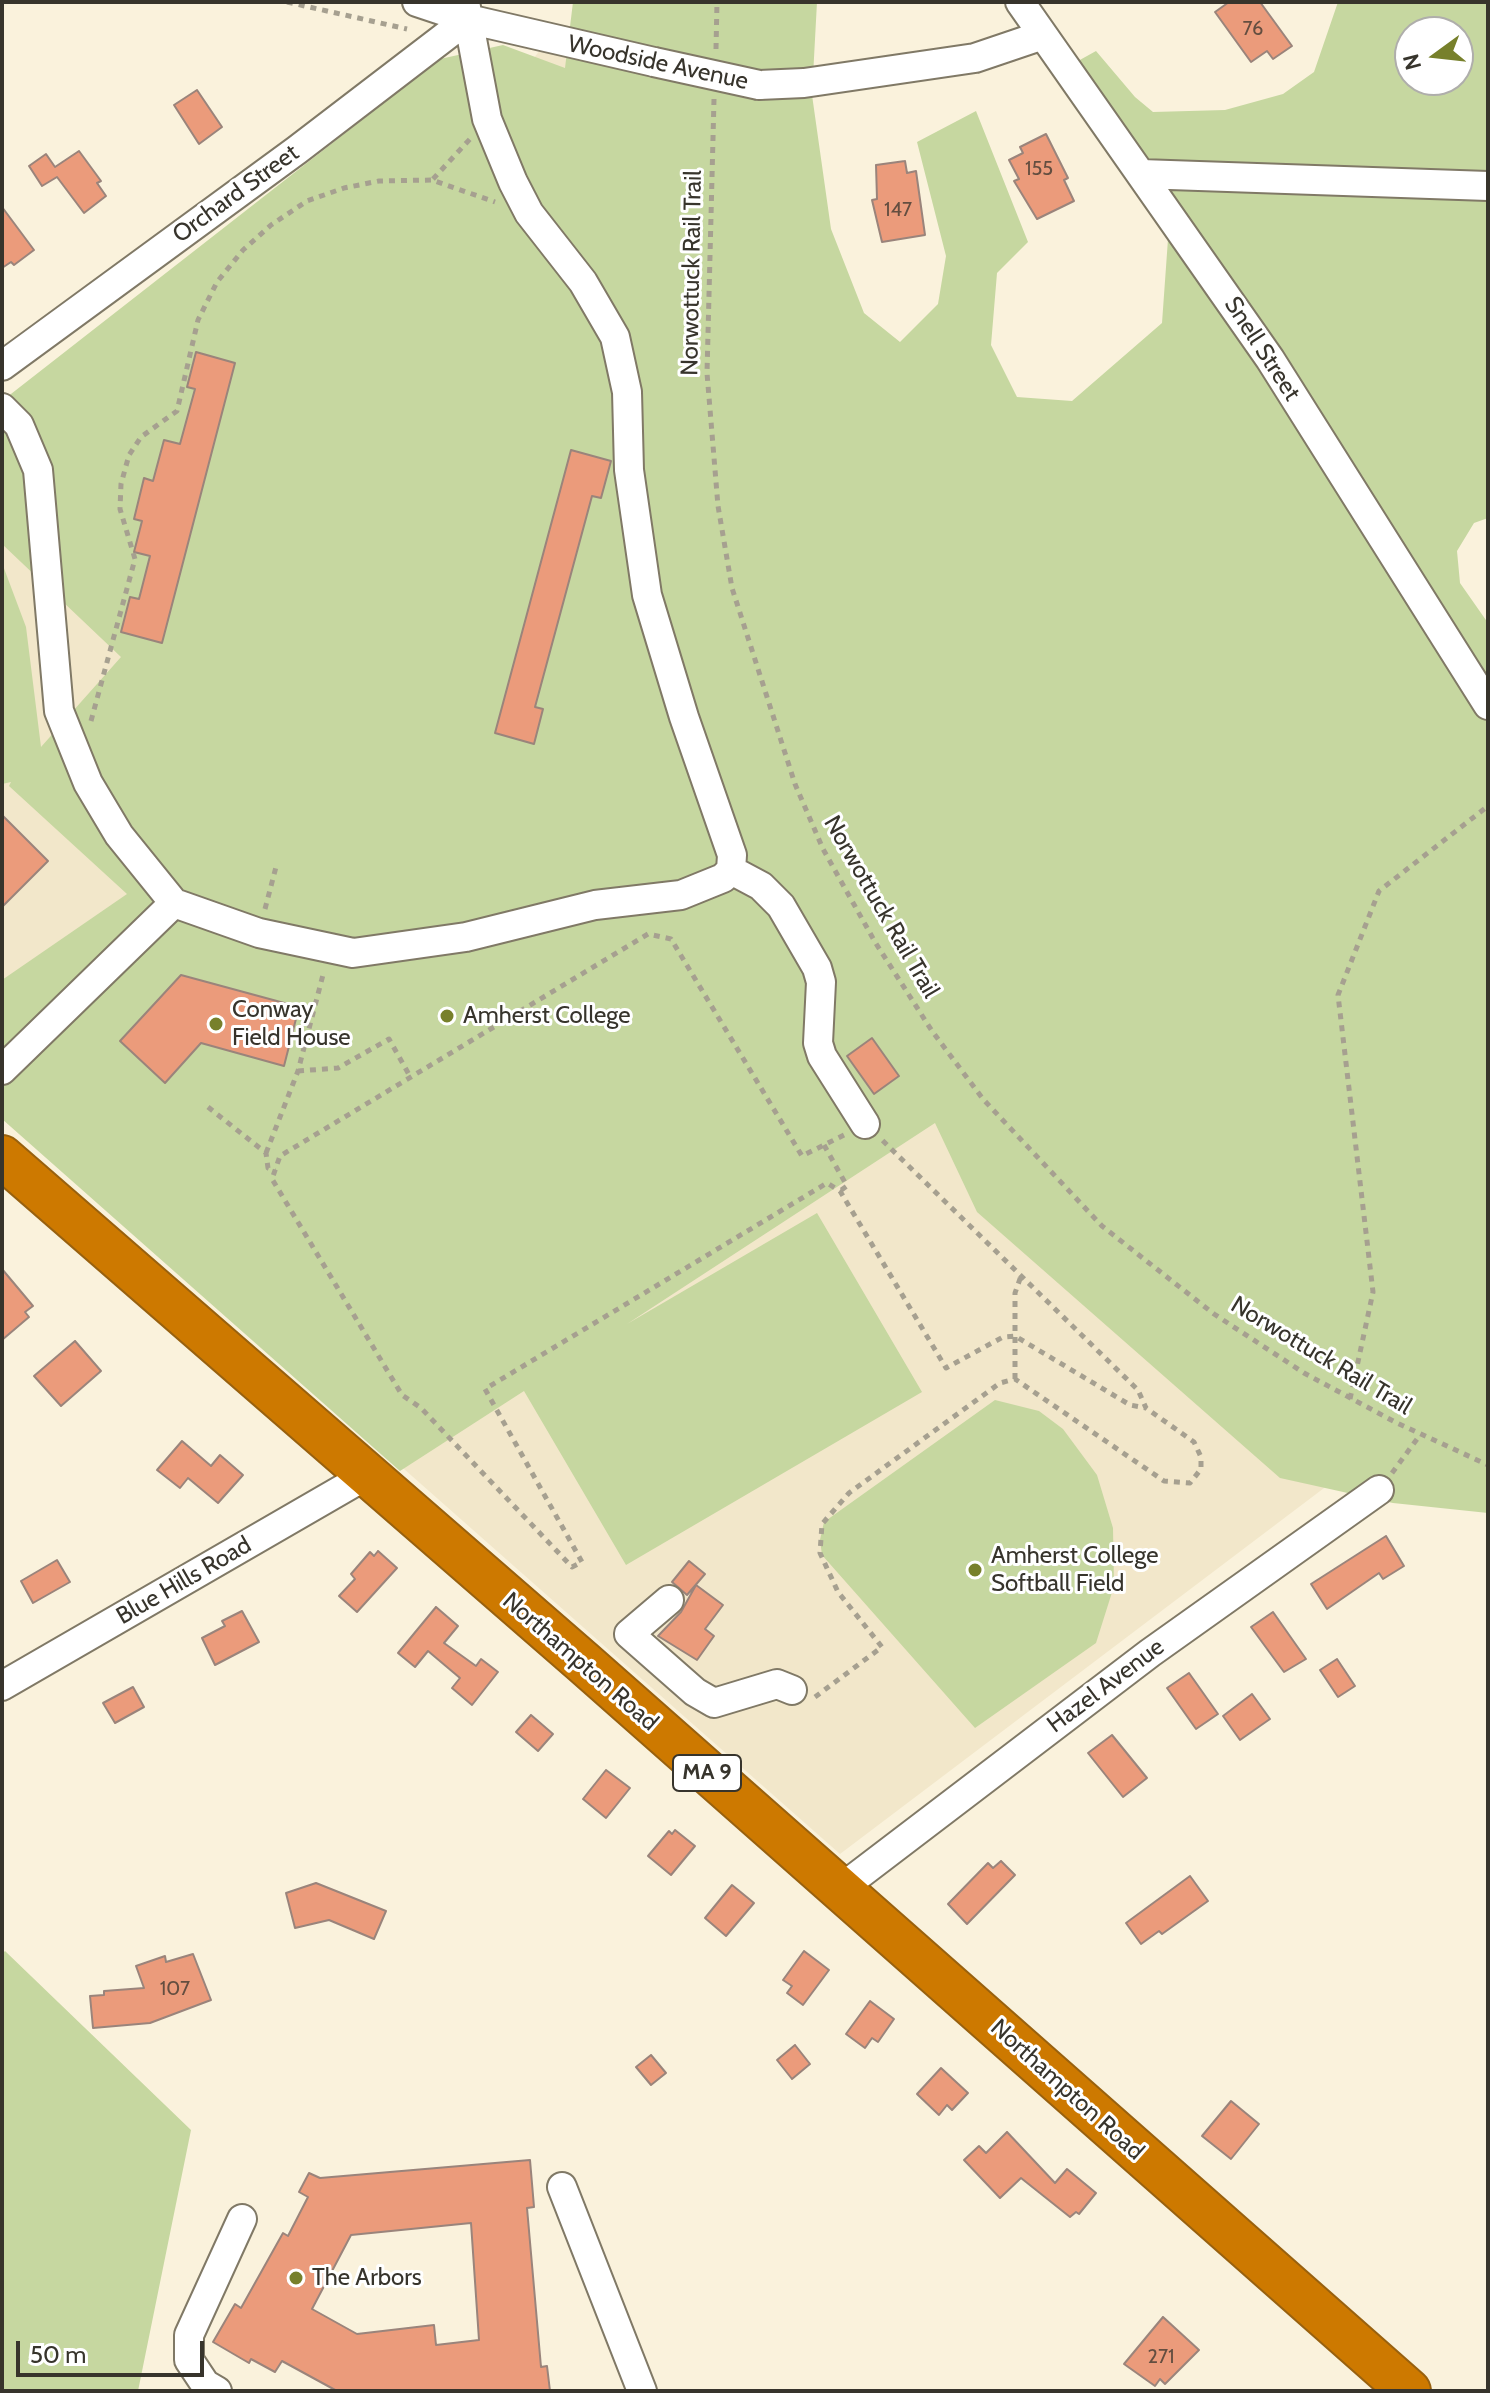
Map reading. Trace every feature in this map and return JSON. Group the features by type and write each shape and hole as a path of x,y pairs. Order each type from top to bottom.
{"highway":[{"name":"Northampton Road","path":"2,1157 1409,2391"}],"street":[{"name":"Woodside Avenue","path":"417,2 466,10 654,62 759,85 804,83 975,58 1043,35"},
{"name":"Snell Street","path":"1020,2 1270,359 1488,705"},
{"path":"2,408 19,425 38,470 59,711 88,783 119,835 174,903 259,933 353,953 466,937 595,905 681,895 723,878 731,870 732,855 684,717 647,595 629,470 627,392 615,337 583,282 529,213 487,119 466,10"},
{"name":"Orchard Street","path":"2,366 297,150 466,10"},
{"path":"1141,174 1488,186"},
{"path":"731,870 761,886 781,906 817,968 821,982 818,1043 822,1056 865,1124"},
{"path":"2,1070 174,903"},
{"name":"Blue Hills Road","path":"2,1686 367,1475"},
{"name":"Hazel Avenue","path":"839,1890 1138,1662 1379,1490"},
{"path":"669,1600 629,1634 686,1686 714,1703 777,1684 792,1690"},
{"path":"562,2187 642,2391"},
{"path":"217,2391 205,2384 189,2360 189,2335 242,2219"}],"path":[{"path":"287,2 407,29"},
{"path":"716,54 717,2"},
{"name":"Norwottuck Rail Trail","path":"715,85 707,373 718,506 732,588 795,784 823,849 875,942 932,1031 983,1099 1102,1226 1168,1280 1259,1344 1350,1399 1488,1465"},
{"path":"432,180 487,119"},
{"path":"77,755 87,737 135,559 120,509 121,484 129,455 141,437 177,411 198,320 217,282 243,250 307,201 379,181 432,180 529,213"},
{"path":"1350,1399 1373,1292 1338,995 1379,891 1488,806"},
{"path":"259,933 276,867"},
{"path":"826,1688 842,1680 882,1647 838,1592 820,1553 822,1524 827,1515 849,1493 1000,1383 1015,1379 1164,1481 1190,1483 1201,1469 1201,1457 1194,1442 1146,1408 1130,1405 1015,1336 1003,1337 946,1368 840,1191 827,1183 485,1389 582,1562 572,1567 421,1408 402,1395 272,1179 280,1156 648,934 671,939 802,1156 865,1124 1138,1390 1146,1408"},
{"path":"275,1171 268,1168 266,1153 298,1071 330,949"},
{"path":"298,1071 338,1068 389,1039 411,1078"},
{"path":"208,1107 266,1153"},
{"path":"824,1145 847,1186 840,1191"},
{"path":"1015,1379 1015,1293 1021,1276"},
{"path":"1379,1490 1420,1435"}],"shaded area":[{"name":"Amherst College","path":"541,49 695,102 1336,1479 840,1854 2,1114 2,425 517,79"}],"green space":[{"path":"573,2 817,2 812,95 831,229 864,313 900,342 938,304 946,256 917,142 976,111 1028,242 997,273 991,345 1017,397 1072,401 1162,323 1171,197 1078,61 1096,51 1135,97 1153,112 1225,110 1283,94 1314,72 1338,2 1488,2 1488,518 1474,523 1457,551 1460,583 1488,623 1488,1513 1393,1503 1280,1478 977,1212 935,1123 627,1324 817,1213 922,1392 626,1565 524,1391 400,1471 2,1119 2,980 127,894 9,786 11,782 2,784 2,563 26,627 41,747 121,657 2,544 2,401 440,59 503,45 565,68"},
{"name":"Amherst College Softball Field","path":"995,1400 1039,1411 1063,1429 1097,1475 1113,1528 1114,1586 1096,1643 975,1728 822,1555 820,1540 824,1522"},
{"path":"5,1951 191,2130 138,2391 2,2391 2,1954"}],"building":[{"path":"1229,2 1260,2 1292,46 1273,59 1267,51 1251,62 1215,12"},
{"path":"197,90 222,127 199,144 174,105"},
{"path":"1046,134 1068,178 1064,180 1074,201 1037,219 1014,181 1019,179 1009,160 1023,153 1020,147"},
{"path":"79,151 101,181 97,183 106,196 84,213 57,177 42,186 29,166 46,154 55,167"},
{"path":"905,161 907,173 916,171 925,235 882,242 872,200 877,199 876,165"},
{"path":"2,207 34,250 14,265 11,262 2,268"},
{"path":"196,352 235,363 162,643 121,632 130,597 139,599 150,556 134,552 142,521 134,519 144,478 153,481 164,440 180,444 195,389 187,387"},
{"path":"571,450 611,461 601,498 592,496 535,707 543,709 534,744 495,733"},
{"path":"2,815 48,861 2,907"},
{"name":"Conway Field House","path":"181,975 299,1007 284,1066 201,1043 165,1083 120,1041"},
{"path":"872,1038 899,1076 874,1094 847,1056"},
{"path":"2,1269 33,1306 25,1312 29,1317 2,1340"},
{"path":"75,1341 101,1371 61,1406 34,1376"},
{"path":"182,1441 211,1466 220,1455 243,1475 218,1503 188,1478 180,1488 157,1470"},
{"path":"1386,1536 1404,1566 1383,1579 1379,1573 1327,1609 1311,1584"},
{"path":"378,1551 397,1568 357,1612 339,1596 355,1579 351,1574 370,1552 374,1556"},
{"path":"57,1560 70,1582 33,1603 21,1581"},
{"path":"689,1561 705,1574 687,1595 672,1582"},
{"path":"696,1585 723,1605 705,1629 714,1636 697,1660 658,1636 681,1612"},
{"path":"436,1607 458,1626 444,1643 476,1666 481,1659 498,1672 472,1705 452,1688 460,1678 428,1651 415,1667 398,1653"},
{"path":"242,1611 259,1642 215,1665 202,1638 225,1626 222,1621"},
{"path":"1273,1612 1306,1659 1284,1672 1251,1627"},
{"path":"1337,1659 1355,1686 1338,1697 1320,1670"},
{"path":"1189,1673 1218,1714 1196,1729 1167,1688"},
{"path":"133,1687 144,1707 115,1723 103,1703"},
{"path":"1252,1694 1270,1719 1240,1740 1223,1716"},
{"path":"531,1715 553,1734 538,1751 516,1732"},
{"path":"1112,1735 1147,1778 1123,1797 1088,1753"},
{"path":"606,1770 630,1788 606,1818 583,1799"},
{"path":"675,1830 695,1846 671,1875 648,1856 669,1831 672,1834"},
{"path":"1001,1861 1015,1875 967,1924 948,1904 988,1863 993,1868"},
{"path":"1190,1876 1208,1901 1162,1934 1159,1931 1141,1944 1126,1923"},
{"path":"316,1883 386,1911 374,1939 329,1920 295,1928 286,1893"},
{"path":"732,1885 754,1903 726,1936 705,1918"},
{"path":"804,1951 829,1970 803,2005 787,1993 792,1986 783,1980"},
{"path":"193,1954 211,2000 150,2023 93,2028 90,1996 104,1995 104,1991 144,1988 136,1966 165,1956 166,1962"},
{"path":"870,2001 894,2019 878,2042 872,2038 865,2048 846,2034"},
{"path":"795,2045 810,2064 792,2079 777,2060"},
{"path":"651,2055 666,2073 651,2085 636,2067"},
{"path":"941,2068 968,2093 952,2110 947,2105 939,2115 917,2094"},
{"path":"1231,2101 1259,2124 1231,2159 1202,2136"},
{"path":"1007,2132 1055,2183 1067,2169 1096,2193 1079,2214 1076,2212 1070,2217 1021,2178 1000,2198 964,2160 979,2146 986,2153"},
{"name":"The Arbors","path":"530,2160 534,2207 527,2208 541,2367 547,2366 550,2391 337,2391 282,2361 275,2372 251,2359 249,2363 213,2342 235,2304 241,2308 283,2233 288,2236 308,2197 299,2192 309,2173 320,2178","holes":["471,2223 479,2340 436,2345 434,2325 357,2334 312,2309 351,2235"]},
{"path":"1163,2317 1199,2350 1165,2384 1160,2379 1155,2386 1124,2364"}],"place":[{"name":"Amherst College","path":"447,1016"},
{"name":"Conway Field House","path":"216,1024"},
{"name":"Amherst College Softball Field","path":"975,1570"},
{"name":"The Arbors","path":"296,2278"}]}
